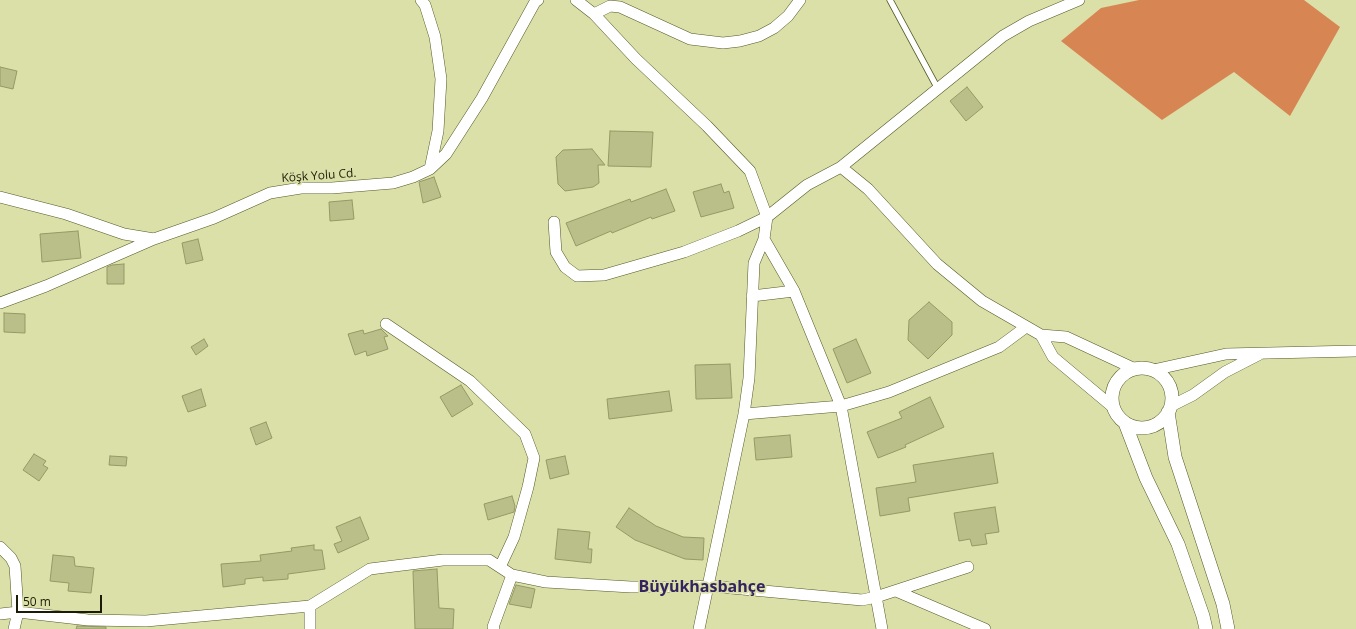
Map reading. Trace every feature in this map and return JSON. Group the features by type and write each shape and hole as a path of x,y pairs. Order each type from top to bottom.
{"street":[{"path":"421,0 426,5 435,37 442,79 438,131 430,170"},
{"path":"576,0 594,14 636,60 707,126 750,171 767,218 764,239 754,263 750,378 744,414 699,629"},
{"path":"594,14 610,6 620,7 690,39 723,43 740,42 759,36 774,28 788,16 800,0"},
{"path":"554,222 556,252 565,267 577,276 604,274 684,252 767,218 807,185 841,167 1003,36 1029,21 1079,0"},
{"name":"Köşk Yolu Cd.","path":"0,197 66,214 124,234 154,239 214,218 270,193 301,188 332,188 394,183 413,177 430,170 446,154 482,98 536,1"},
{"path":"841,167 868,189 937,264 982,301 1041,335 1066,337 1135,369"},
{"path":"0,303 46,286 154,239"},
{"path":"764,239 794,291 841,406 882,629"},
{"path":"752,296 794,291"},
{"path":"386,324 470,382 525,434 534,458 528,487 514,538 500,567"},
{"path":"744,414 841,406 889,392 999,347 1026,327"},
{"path":"1041,335 1053,357 1114,408 1125,423 1146,478 1178,544 1203,616 1206,629"},
{"path":"1153,370 1226,354 1356,351"},
{"path":"1125,423 1137,427 1149,427 1160,421 1170,409 1193,395 1225,372 1262,352"},
{"path":"1114,408 1112,396 1115,384 1124,374 1135,369 1147,368 1153,370 1167,382 1172,394 1170,409 1175,457 1224,604 1228,629"},
{"path":"0,547 11,558 15,566 18,612 14,629"},
{"path":"0,614 18,612 88,620 146,621 310,606 370,569 444,560 489,560 512,576 546,582 586,585 688,588 709,586 862,600 896,591 968,567"},
{"path":"494,629 493,628 512,576"},
{"path":"896,591 985,629"},
{"path":"310,606 310,629"}],"lane":[{"path":"890,0 938,89"}],"shaded area":[{"path":"1139,0 1304,0 1340,27 1290,116 1234,72 1162,120 1061,41 1101,8"}],"building":[{"path":"0,67 17,71 13,89 0,86"},
{"path":"967,87 983,107 966,121 950,101"},
{"path":"610,131 653,132 651,167 608,166"},
{"path":"592,149 605,165 598,165 599,183 593,187 565,191 558,184 556,157 563,150"},
{"path":"434,177 441,197 423,203 419,182"},
{"path":"721,184 724,193 729,191 734,208 701,217 693,192"},
{"path":"666,189 675,211 652,219 651,217 612,233 611,231 576,246 566,223 630,199 631,202"},
{"path":"352,200 354,219 330,221 329,202"},
{"path":"78,231 81,258 42,262 40,234"},
{"path":"198,239 203,260 186,264 182,243"},
{"path":"124,264 124,284 107,284 107,267"},
{"path":"929,302 952,322 952,335 928,359 908,340 909,320"},
{"path":"4,313 25,314 25,333 4,332"},
{"path":"381,329 388,336 384,337 388,349 367,356 366,351 355,355 348,334 363,330 364,334"},
{"path":"204,339 208,346 196,355 191,347"},
{"path":"856,339 871,373 847,383 833,349"},
{"path":"730,364 732,398 696,399 695,365"},
{"path":"461,385 473,404 452,417 440,397"},
{"path":"201,389 206,406 188,412 182,396"},
{"path":"669,391 672,411 609,419 607,399"},
{"path":"930,397 944,427 905,445 906,447 878,458 867,432 902,418 899,412"},
{"path":"266,422 272,438 256,445 250,428"},
{"path":"790,435 792,457 756,460 754,438"},
{"path":"993,453 998,483 908,498 910,511 880,516 876,488 916,482 913,465"},
{"path":"34,454 46,461 43,465 48,468 39,481 23,470"},
{"path":"110,456 127,457 126,466 109,465"},
{"path":"565,456 569,474 550,479 546,460"},
{"path":"512,496 515,506 514,512 488,520 484,504"},
{"path":"995,507 999,532 985,534 987,544 972,546 970,539 959,541 954,513"},
{"path":"629,508 656,526 683,537 704,538 703,560 685,559 635,540 616,527"},
{"path":"360,517 369,539 338,553 334,544 342,541 336,527"},
{"path":"558,529 590,532 588,549 592,549 591,563 555,559"},
{"path":"314,545 314,550 322,550 325,569 288,574 288,579 263,581 263,577 245,579 245,584 223,587 221,564 261,561 260,555 292,551 291,548"},
{"path":"53,555 74,557 75,566 94,568 91,593 68,591 69,583 50,581"},
{"path":"437,569 439,608 454,609 453,629 415,629 413,571"},
{"path":"516,585 535,589 531,608 509,604"},
{"path":"77,626 106,627 106,629 76,629"}],"district":[{"name":"Büyükhasbahçe","path":"702,587"}]}
